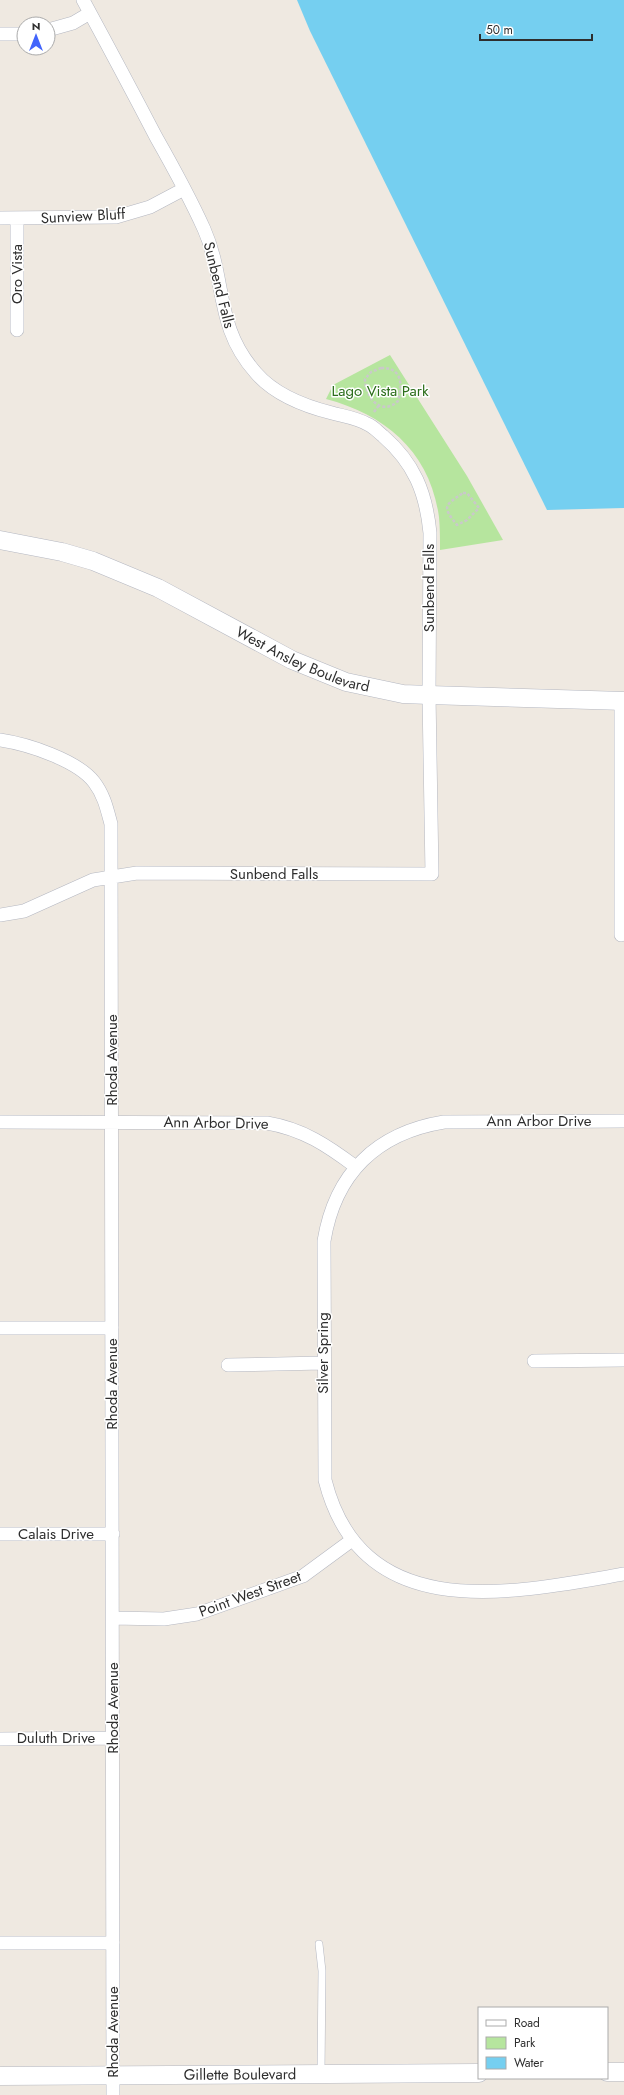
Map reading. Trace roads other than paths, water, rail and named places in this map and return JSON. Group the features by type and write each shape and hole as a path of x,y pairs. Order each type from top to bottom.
{"street":[{"name":"Sunbend Falls","path":"0,915 24,911 93,880 137,873 432,874 429,695 430,533 428,512 424,494 412,469 398,449 368,424 315,409 293,400 272,388 243,358 226,322 214,261 205,231 84,0"},
{"path":"56,28 73,23 90,13"},
{"path":"0,34 16,34"},
{"name":"Sunview Bluff","path":"0,218 116,217 150,207 184,189"},
{"name":"Oro Vista","path":"17,218 17,330"},
{"name":"West Ansley Boulevard","path":"0,540 62,552 93,561 158,588 292,660 346,682 404,694 622,701"},
{"path":"621,935 622,701"},
{"name":"Rhoda Avenue","path":"0,740 15,742 59,758 83,772 94,781 105,801 111,824 113,2095"},
{"name":"Ann Arbor Drive","path":"0,1122 254,1122 281,1126 318,1140 356,1167 367,1156 390,1140 430,1124 458,1121 624,1121"},
{"name":"Silver Spring","path":"352,1540 334,1510 325,1480 323,1363 325,1234 335,1200 356,1167"},
{"path":"0,1328 112,1328"},
{"path":"534,1361 624,1360"},
{"path":"228,1365 323,1363"},
{"name":"Calais Drive","path":"0,1534 113,1534"},
{"path":"352,1540 370,1558 388,1571 413,1583 441,1589 487,1592 532,1590 624,1574"},
{"name":"Point West Street","path":"113,1618 164,1620 197,1614 303,1576 352,1540"},
{"name":"Duluth Drive","path":"0,1739 112,1738"},
{"path":"0,1943 113,1943"},
{"path":"608,2072 624,2072"},
{"name":"Gillette Boulevard","path":"0,2076 478,2073"}],"lane":[{"path":"319,1944 322,1971 321,2074"}],"water":[{"path":"297,0 624,0 624,508 547,510 310,31"}],"park label":[{"name":"Lago Vista Park","path":"380,391"}]}
